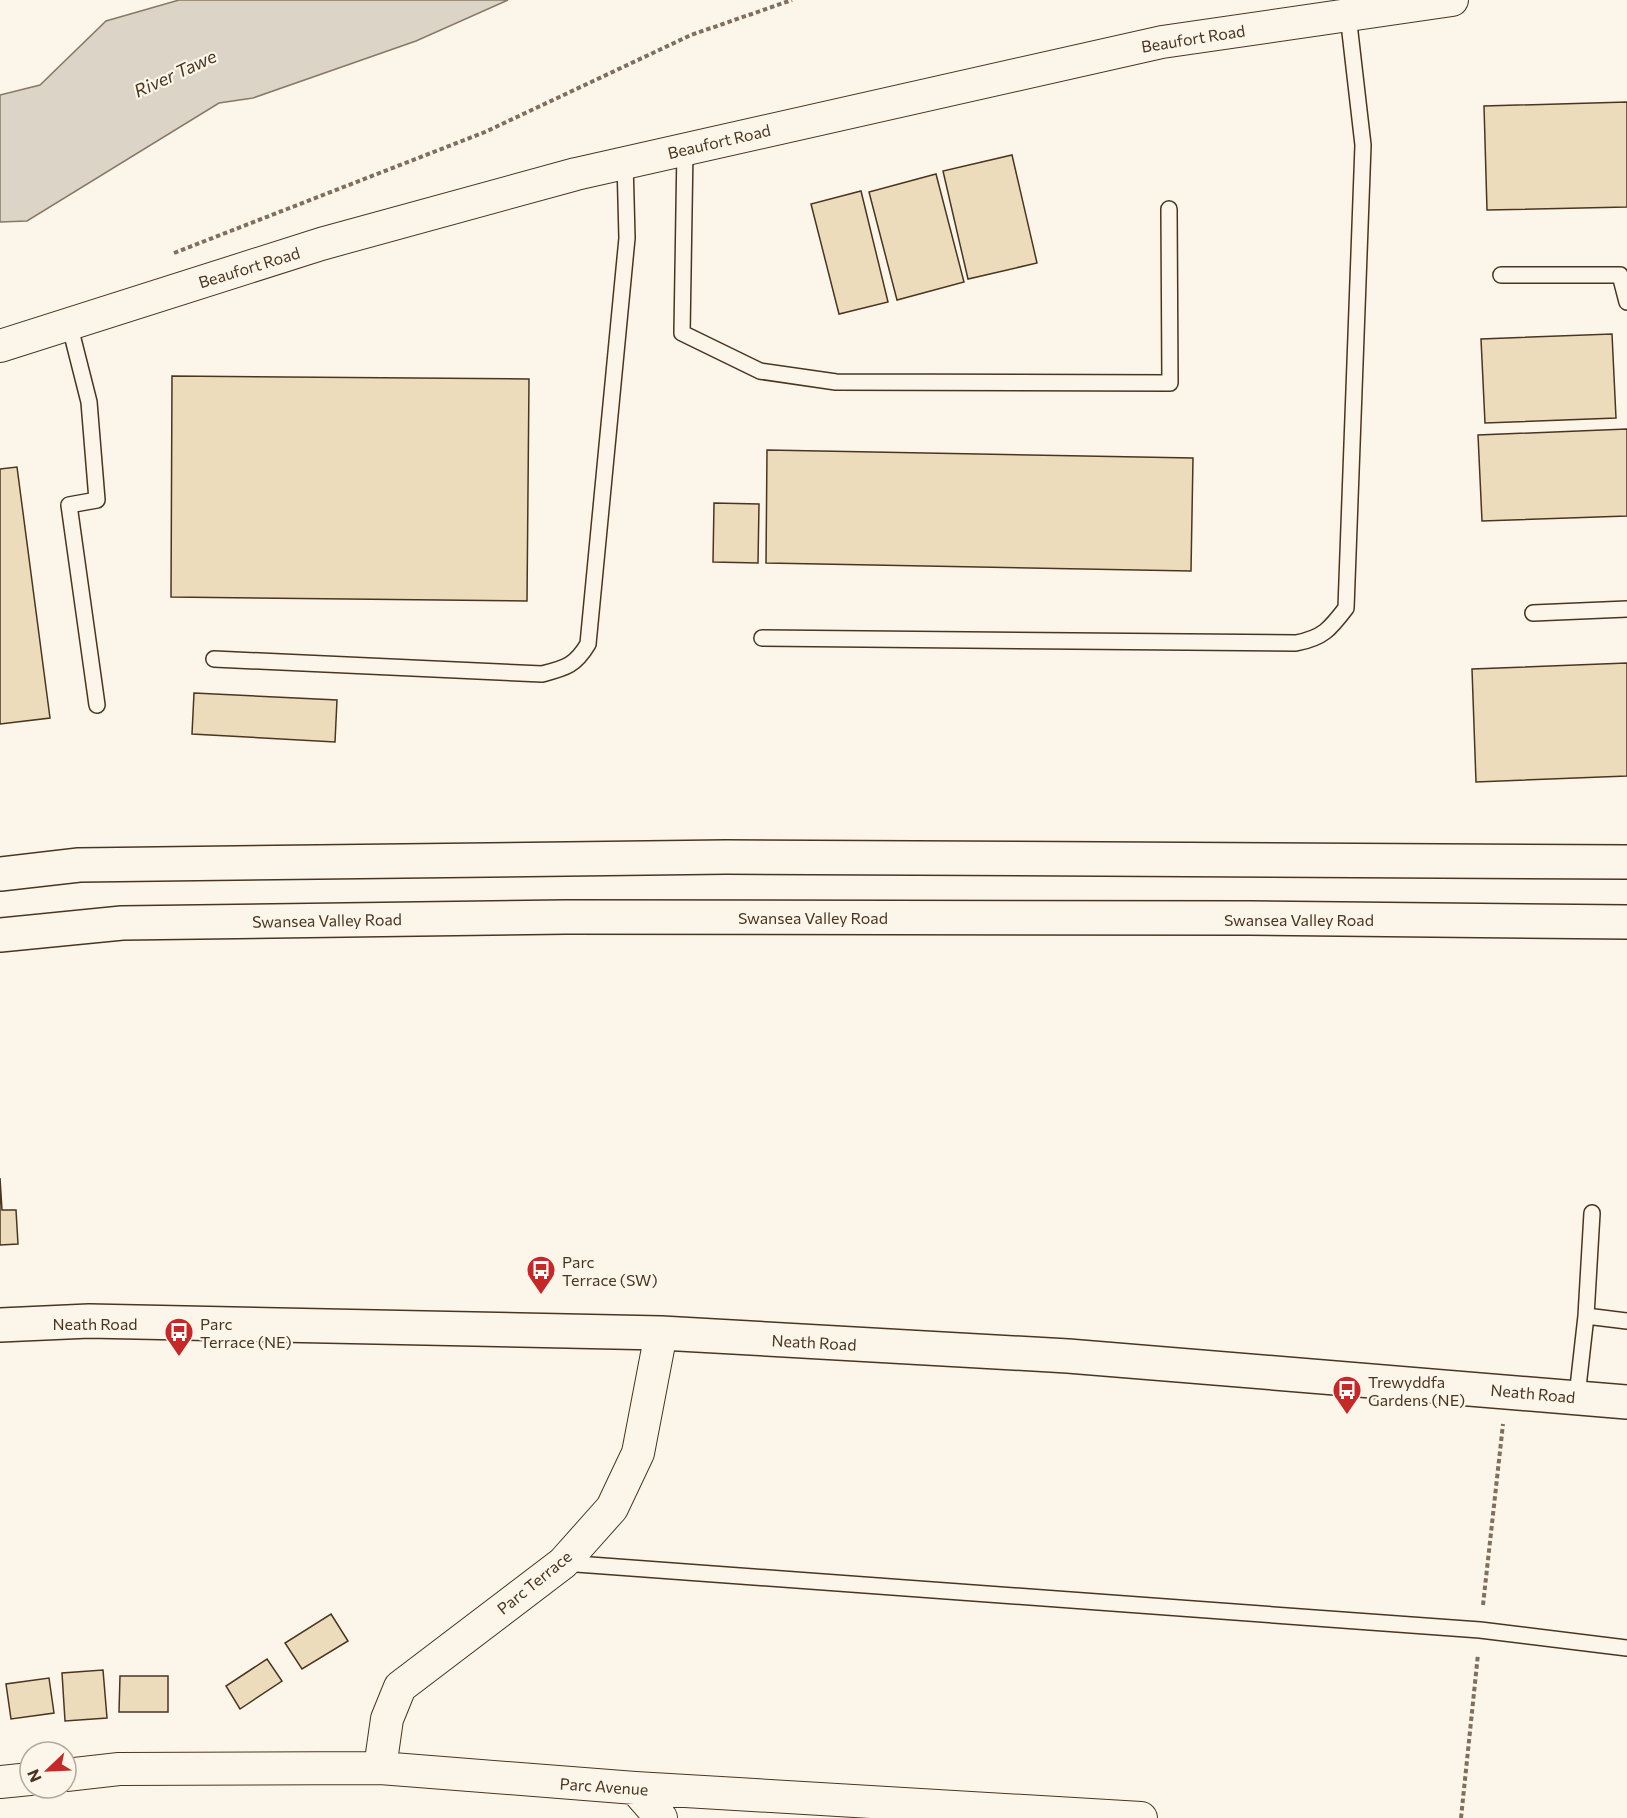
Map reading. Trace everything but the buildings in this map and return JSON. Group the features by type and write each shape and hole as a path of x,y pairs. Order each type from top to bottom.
{"main road":[{"path":"0,873 80,864 726,857 1627,862"},
{"name":"Swansea Valley Road","path":"0,935 122,923 566,917 1250,918 1627,922"},
{"name":"Neath Road","path":"0,1325 101,1321 661,1334 1068,1356 1506,1390 1627,1402"}],"street":[{"name":"Beaufort Road","path":"0,345 321,244 626,162 1162,42 1452,0"},
{"name":"Parc Terrace","path":"380,1768 387,1719 400,1687 563,1563 612,1508 638,1453 661,1334"},
{"name":"Parc Avenue","path":"78,1774 119,1769 380,1768 634,1788 1141,1818"},
{"path":"0,1782 18,1780"},
{"path":"634,1788 661,1818"}],"lane":[{"path":"762,638 1296,643 1314,640 1332,627 1346,608 1363,145 1348,15"},
{"path":"685,149 682,333 760,371 836,382 1170,383 1169,209"},
{"path":"214,659 542,674 562,669 579,658 588,645 626,250 626,162"},
{"path":"1501,275 1620,275 1627,302"},
{"path":"69,323 89,402 98,500 69,504 97,705"},
{"path":"1533,613 1627,609"},
{"path":"1577,1396 1586,1316 1592,1213"},
{"path":"1586,1316 1627,1321"},
{"path":"563,1563 1480,1630 1627,1648"}],"path":[{"path":"169,255 485,132 691,35 792,0"},
{"path":"1486,1583 1506,1390"},
{"path":"1461,1818 1480,1630"}],"water":[{"name":"River Tawe","path":"179,0 508,0 416,41 253,98 219,103 27,221 0,222 0,95 40,85 106,21"}],"place":[{"name":"Parc Terrace (SW)","path":"541,1296"},
{"name":"Parc Terrace (NE)","path":"179,1358"},
{"name":"Trewyddfa Gardens (NE)","path":"1347,1416"}]}
